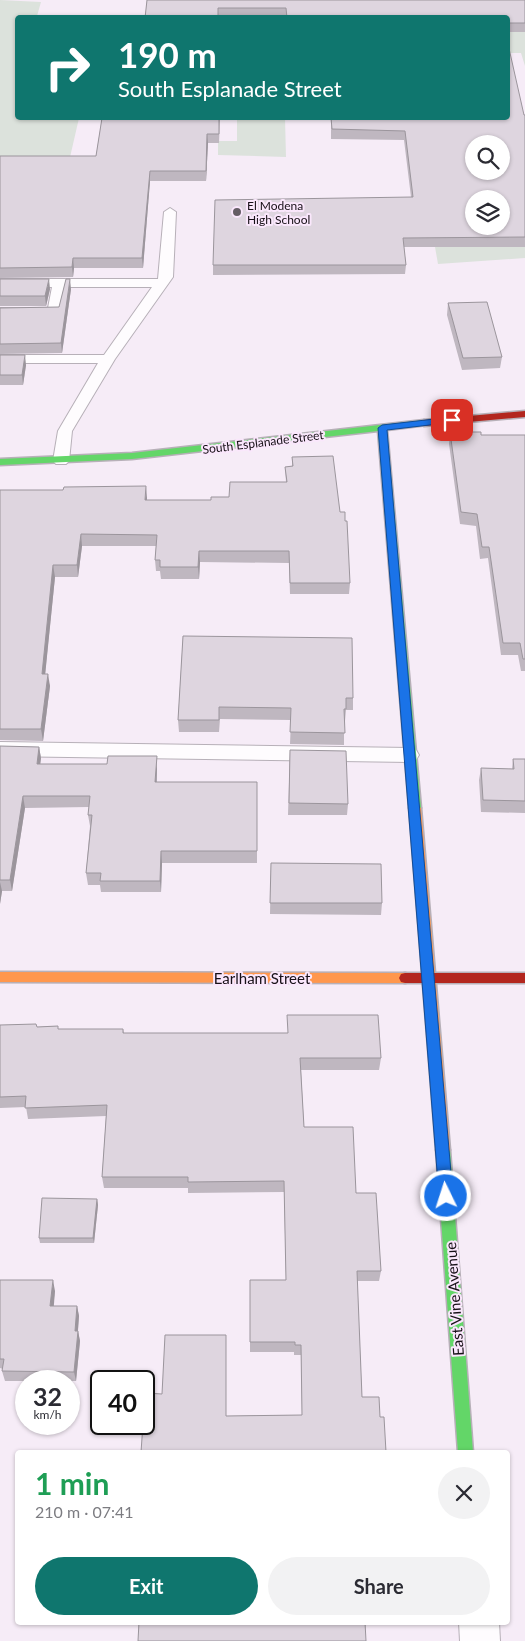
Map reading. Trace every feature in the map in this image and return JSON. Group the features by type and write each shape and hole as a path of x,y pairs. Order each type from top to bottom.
{"street":[{"name":"South Esplanade Street","path":"0,462 61,461 214,449 382,428 525,414"},
{"name":"East Vine Avenue","path":"382,428 430,978 466,1450"},
{"name":"Earlham Street","path":"0,977 525,978"},
{"path":"479,1625 480,1641"}],"lane":[{"path":"61,461 65,431 108,359 166,276 170,212"},
{"path":"0,283 161,284"},
{"path":"0,312 54,312 58,284"},
{"path":"0,359 108,359"},
{"path":"0,749 410,754"}],"shaded area":[{"path":"0,0 41,2 37,15 15,15 15,120 79,120 68,166 0,166"},
{"path":"510,32 525,32 525,66 521,53 510,53"},
{"path":"237,120 285,120 286,157 218,155 218,141 237,141"},
{"path":"435,247 525,247 525,258 438,264"}],"building":[{"path":"147,0 525,0 525,23 510,23 510,15 287,15 286,8 218,8 218,15 145,15"},
{"path":"510,53 525,115 525,237 403,238 406,265 213,265 215,200 413,197 405,131 332,129 331,120 510,120"},
{"path":"102,120 219,120 219,134 207,134 206,171 150,171 142,258 73,258 72,267 0,268 0,156 96,156"},
{"path":"0,279 49,279 45,296 0,296"},
{"path":"66,279 70,279 61,343 0,344 0,308 59,307"},
{"path":"487,302 502,357 463,358 448,303"},
{"path":"0,355 25,355 22,375 0,375"},
{"path":"450,432 481,432 481,435 525,435 525,659 523,659 520,643 503,643 489,547 482,547 477,514 461,512"},
{"path":"333,456 340,512 345,512 345,521 347,521 350,583 290,583 289,551 199,551 198,567 160,567 160,560 155,560 157,535 81,534 77,565 53,565 42,674 48,674 41,729 0,729 0,490 63,490 64,487 146,486 145,500 211,500 211,497 229,497 230,482 287,482 285,467 293,466 292,457"},
{"path":"183,636 352,638 353,698 346,698 346,709 344,709 345,733 290,732 291,708 219,707 219,720 178,720"},
{"path":"0,746 39,747 37,764 107,764 108,756 157,756 155,782 257,782 257,851 161,851 160,881 100,881 101,873 86,873 92,815 88,815 90,796 23,796 10,880 0,880"},
{"path":"290,750 346,751 348,804 289,803"},
{"path":"513,759 525,759 525,801 483,800 481,768 514,769"},
{"path":"271,863 381,864 382,903 270,903"},
{"path":"287,1015 378,1015 381,1058 300,1058 304,1127 353,1127 356,1193 376,1193 381,1271 357,1271 362,1397 379,1397 380,1417 384,1417 386,1450 141,1450 142,1435 155,1435 155,1394 162,1394 165,1335 226,1335 226,1416 302,1415 301,1345 295,1345 295,1342 250,1342 250,1280 286,1280 284,1181 188,1182 188,1177 102,1177 107,1105 25,1108 26,1096 0,1097 0,1025 36,1024 37,1027 58,1026 58,1029 123,1029 123,1033 288,1033"},
{"path":"42,1198 97,1199 93,1238 39,1238"},
{"path":"0,1280 53,1280 50,1306 77,1306 75,1331 78,1331 74,1370 2,1371 4,1359 0,1359"},
{"path":"139,1625 365,1625 366,1641 138,1641"}],"traffic: fast":[{"path":"0,462 132,456 424,423"},
{"path":"382,428 415,808"},
{"path":"443,1150 466,1450"}],"traffic: slow":[{"path":"415,808 443,1150"},
{"path":"0,977 405,978"}],"traffic: jam":[{"path":"424,423 525,414"},
{"path":"405,978 525,978"}],"place":[{"name":"El Modena High School","path":"237,212"}],"route":[{"path":"446,1196 430,978 382,428 452,420"}]}
